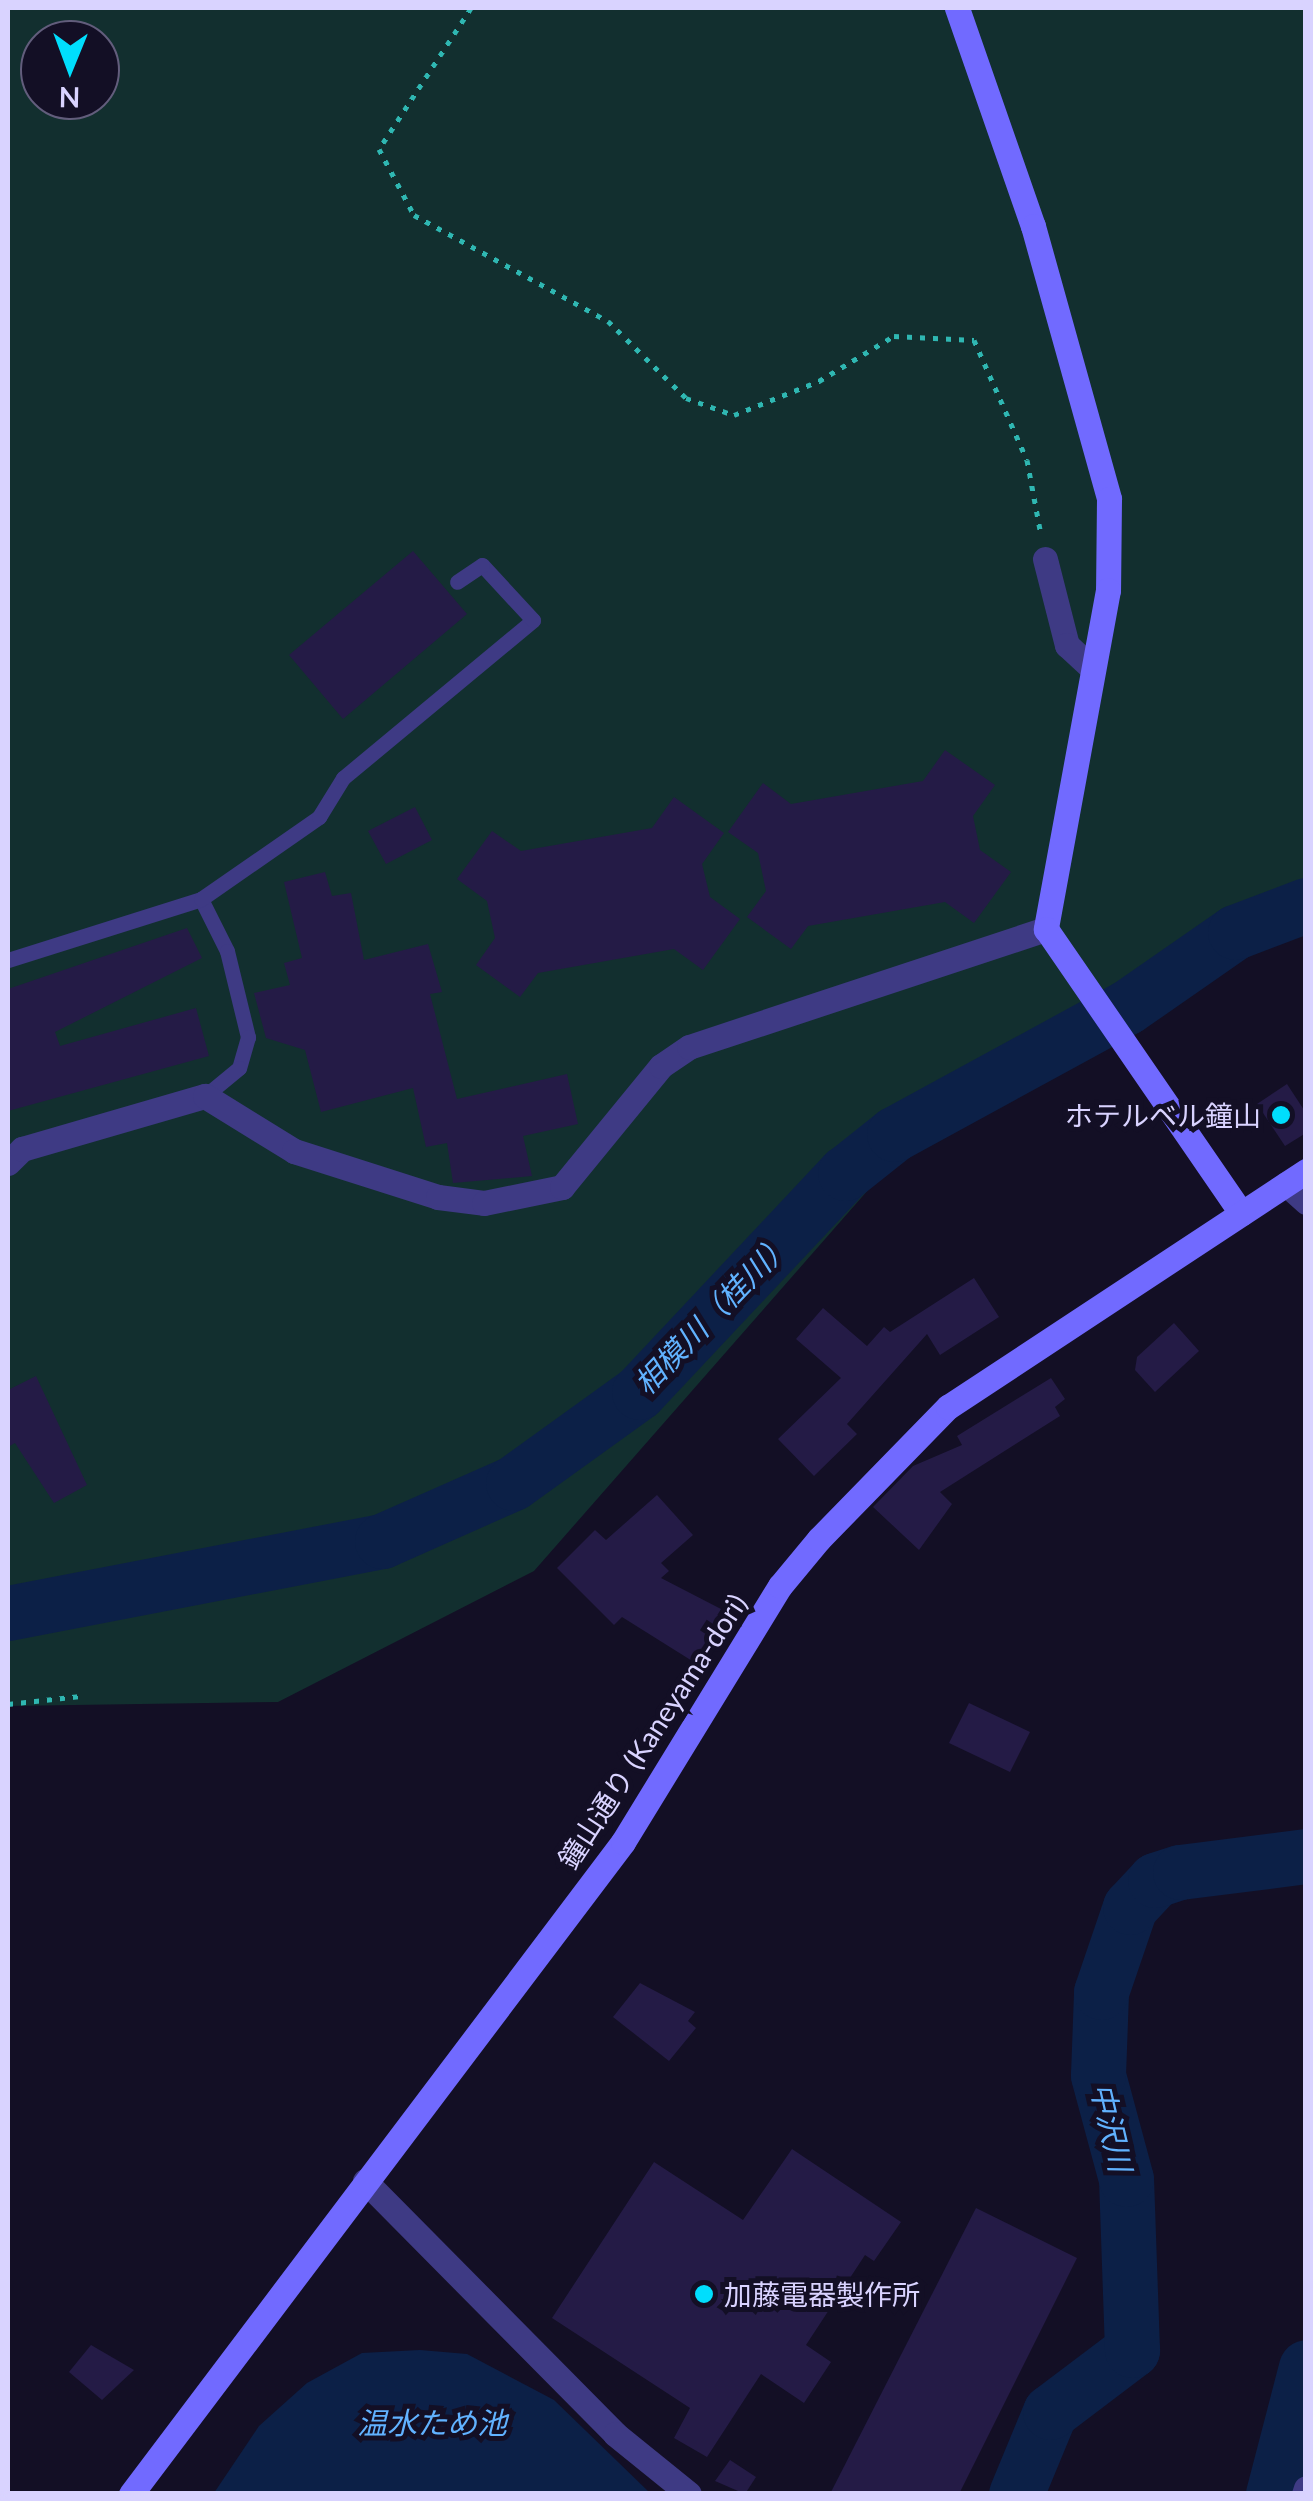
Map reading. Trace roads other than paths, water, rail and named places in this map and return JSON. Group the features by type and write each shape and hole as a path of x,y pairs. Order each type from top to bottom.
{"street":[{"path":"957,8 1033,226 1109,499 1108,590 1046,929 1081,972 1241,1213"},
{"path":"1045,559 1067,645 1092,668"},
{"path":"8,1163 22,1149 205,1096 294,1151 484,1203 562,1186 661,1066 688,1047 1046,929"},
{"path":"1296,1178 1306,1202"},
{"name":"鐘山通り (Kaneyama-dori)","path":"131,2494 622,1842 780,1586 820,1539 948,1407 1296,1178"},
{"path":"365,2180 615,2434 689,2494"}],"lane":[{"path":"8,960 201,899 318,817 343,778 533,620 482,565 457,582"},
{"path":"201,899 227,951 248,1037 240,1068 205,1096"}],"water":[{"name":"温水ため池","path":"420,2350 467,2354 554,2400 650,2493 214,2493 259,2426 307,2383 362,2353"}],"waterway":[{"name":"相模川（桂川）","path":"8,1613 382,1541 513,1483 639,1392 845,1173 894,1134 1127,1007 1235,932 1306,905"},
{"name":"中沢川","path":"1016,2494 1050,2412 1132,2350 1126,2179 1098,2075 1101,1992 1130,1907 1155,1880 1180,1872 1306,1856"},
{"name":"中沢川","path":"1273,2494 1306,2367"}],"place":[{"name":"ホテルベル鐘山","path":"1281,1115"},
{"name":"加藤電器製作所","path":"704,2294"}]}
